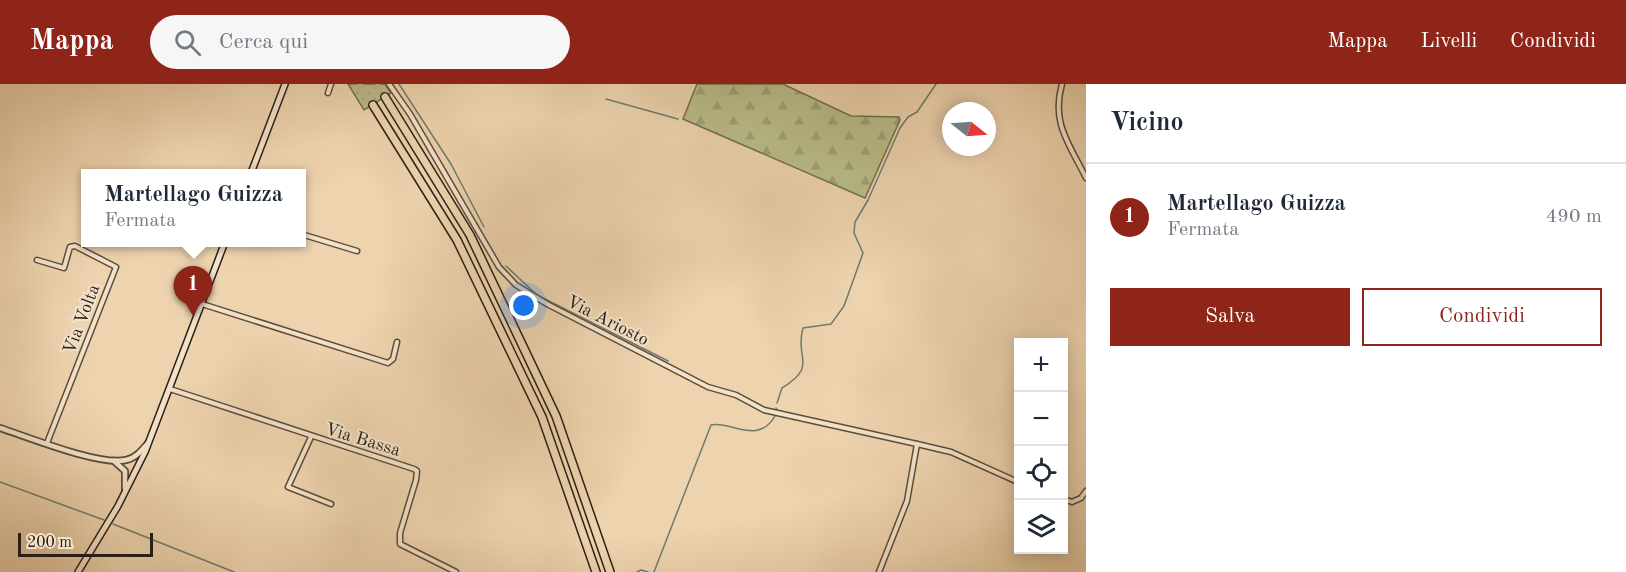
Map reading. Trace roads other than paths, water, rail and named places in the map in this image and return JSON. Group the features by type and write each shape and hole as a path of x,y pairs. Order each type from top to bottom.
{"highway":[{"path":"385,97 470,235 556,416 610,572"},
{"path":"373,105 462,250 542,417 596,572"}],"main road":[{"path":"253,169 285,84"},
{"path":"78,572 122,498 150,440 223,247"}],"street":[{"path":"328,93 331,84"},
{"name":"Via Ariosto","path":"389,84 410,114 499,267 524,291 708,387 736,395 764,410 799,416 951,452 1014,480"},
{"path":"1062,84 1056,104 1058,119 1086,178"},
{"path":"306,236 357,251"},
{"name":"Via Volta","path":"38,260 64,268 70,247 75,246 116,267 47,443"},
{"path":"202,304 388,363 393,359 397,342"},
{"name":"Via Bassa","path":"170,389 311,437 414,468 417,471 416,480 400,533 400,544 456,572"},
{"path":"0,428 112,460 125,460 139,453 150,440"},
{"path":"311,437 288,487 331,504"},
{"path":"879,572 907,501 917,444"},
{"path":"112,460 124,469 136,470"},
{"path":"125,460 133,464 136,470"},
{"path":"122,498 126,480 124,469"},
{"path":"1067,500 1072,502 1081,498 1086,491"}],"waterway":[{"path":"399,84 451,164 484,227"},
{"path":"777,403 782,388 793,380 803,367 801,347 803,328 831,324 844,306 863,253 854,233 855,222 868,200 900,128 908,117 917,112 936,84"},
{"path":"606,99 678,119"},
{"path":"506,266 537,295 668,361"},
{"path":"654,572 711,425 719,424 752,431 768,425 775,416"},
{"path":"0,482 104,520"},
{"path":"113,524 234,572"},
{"path":"637,572 641,570 648,572"}],"tunnel":[{"path":"358,84 373,105"},
{"path":"376,84 385,97"}],"place":[{"name":"Martellago Guizza","path":"193,316"}]}
